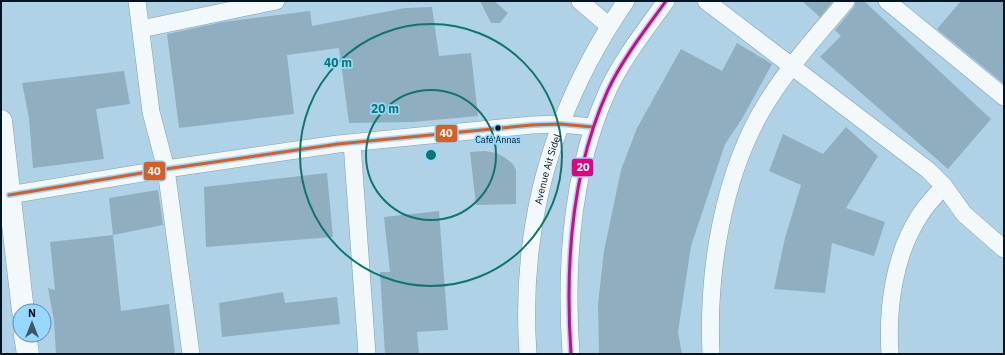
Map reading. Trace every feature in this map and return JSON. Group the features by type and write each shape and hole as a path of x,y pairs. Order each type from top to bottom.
{"main road":[{"path":"1,121 22,303"},
{"path":"27,343 28,354"}],"street":[{"path":"137,1 151,112 166,169 191,354"},
{"path":"141,29 276,1"},
{"path":"580,1 609,26"},
{"name":"Avenue Ait Sidel","path":"528,354 527,332 529,265 534,224 545,170 560,124 588,64 609,26 626,1"},
{"path":"571,354 569,322 570,261 576,209 593,127 609,88 636,42 666,1"},
{"path":"706,1 928,170 944,186 964,214 1003,247"},
{"path":"711,354 711,292 724,215 732,183 745,147 766,103 791,65 846,1"},
{"path":"887,1 1004,97"},
{"path":"9,195 166,169 352,142 532,125 560,124 593,127"},
{"path":"352,142 367,354"},
{"path":"890,354 890,302 898,266 908,238 920,214 944,186"}],"building":[{"path":"480,1 494,1 508,13 500,23 491,23"},
{"path":"802,1 833,1 820,17"},
{"path":"856,1 864,1 991,119 948,169 820,57 841,36 835,30 854,7"},
{"path":"961,1 1004,1 1004,84 937,29"},
{"path":"432,7 439,56 471,53 478,116 413,122 349,123 339,48 287,55 294,114 179,128 167,34 223,22 310,11 312,26 405,8"},
{"path":"737,43 772,64 742,119 725,144 691,246 678,332 682,354 599,354 598,304 604,251 621,170 637,128 681,49 722,71"},
{"path":"124,71 130,104 96,109 104,159 33,168 29,118 22,83"},
{"path":"846,127 878,156 846,208 885,222 874,256 832,243 825,293 774,289 785,238 801,185 769,171 783,134 823,154"},
{"path":"485,151 496,153 512,163 516,170 516,204 476,205 470,152"},
{"path":"327,173 333,237 206,247 204,187"},
{"path":"158,190 163,225 113,235 109,198"},
{"path":"439,211 448,330 417,332 419,354 385,354 380,272 390,272 384,217"},
{"path":"113,235 121,311 169,304 175,354 56,354 52,303 51,303 48,288 55,290 50,242"},
{"path":"283,292 285,303 337,297 340,324 222,337 219,303"}],"transit line":[{"name":"20","path":"571,354 569,321 570,253 578,186 586,153 596,121 614,78 635,44 666,1"},
{"name":"40","path":"9,195 166,169 338,144 532,125 560,124 593,127"}],"place":[{"name":"Café Annas","path":"498,128"}]}
